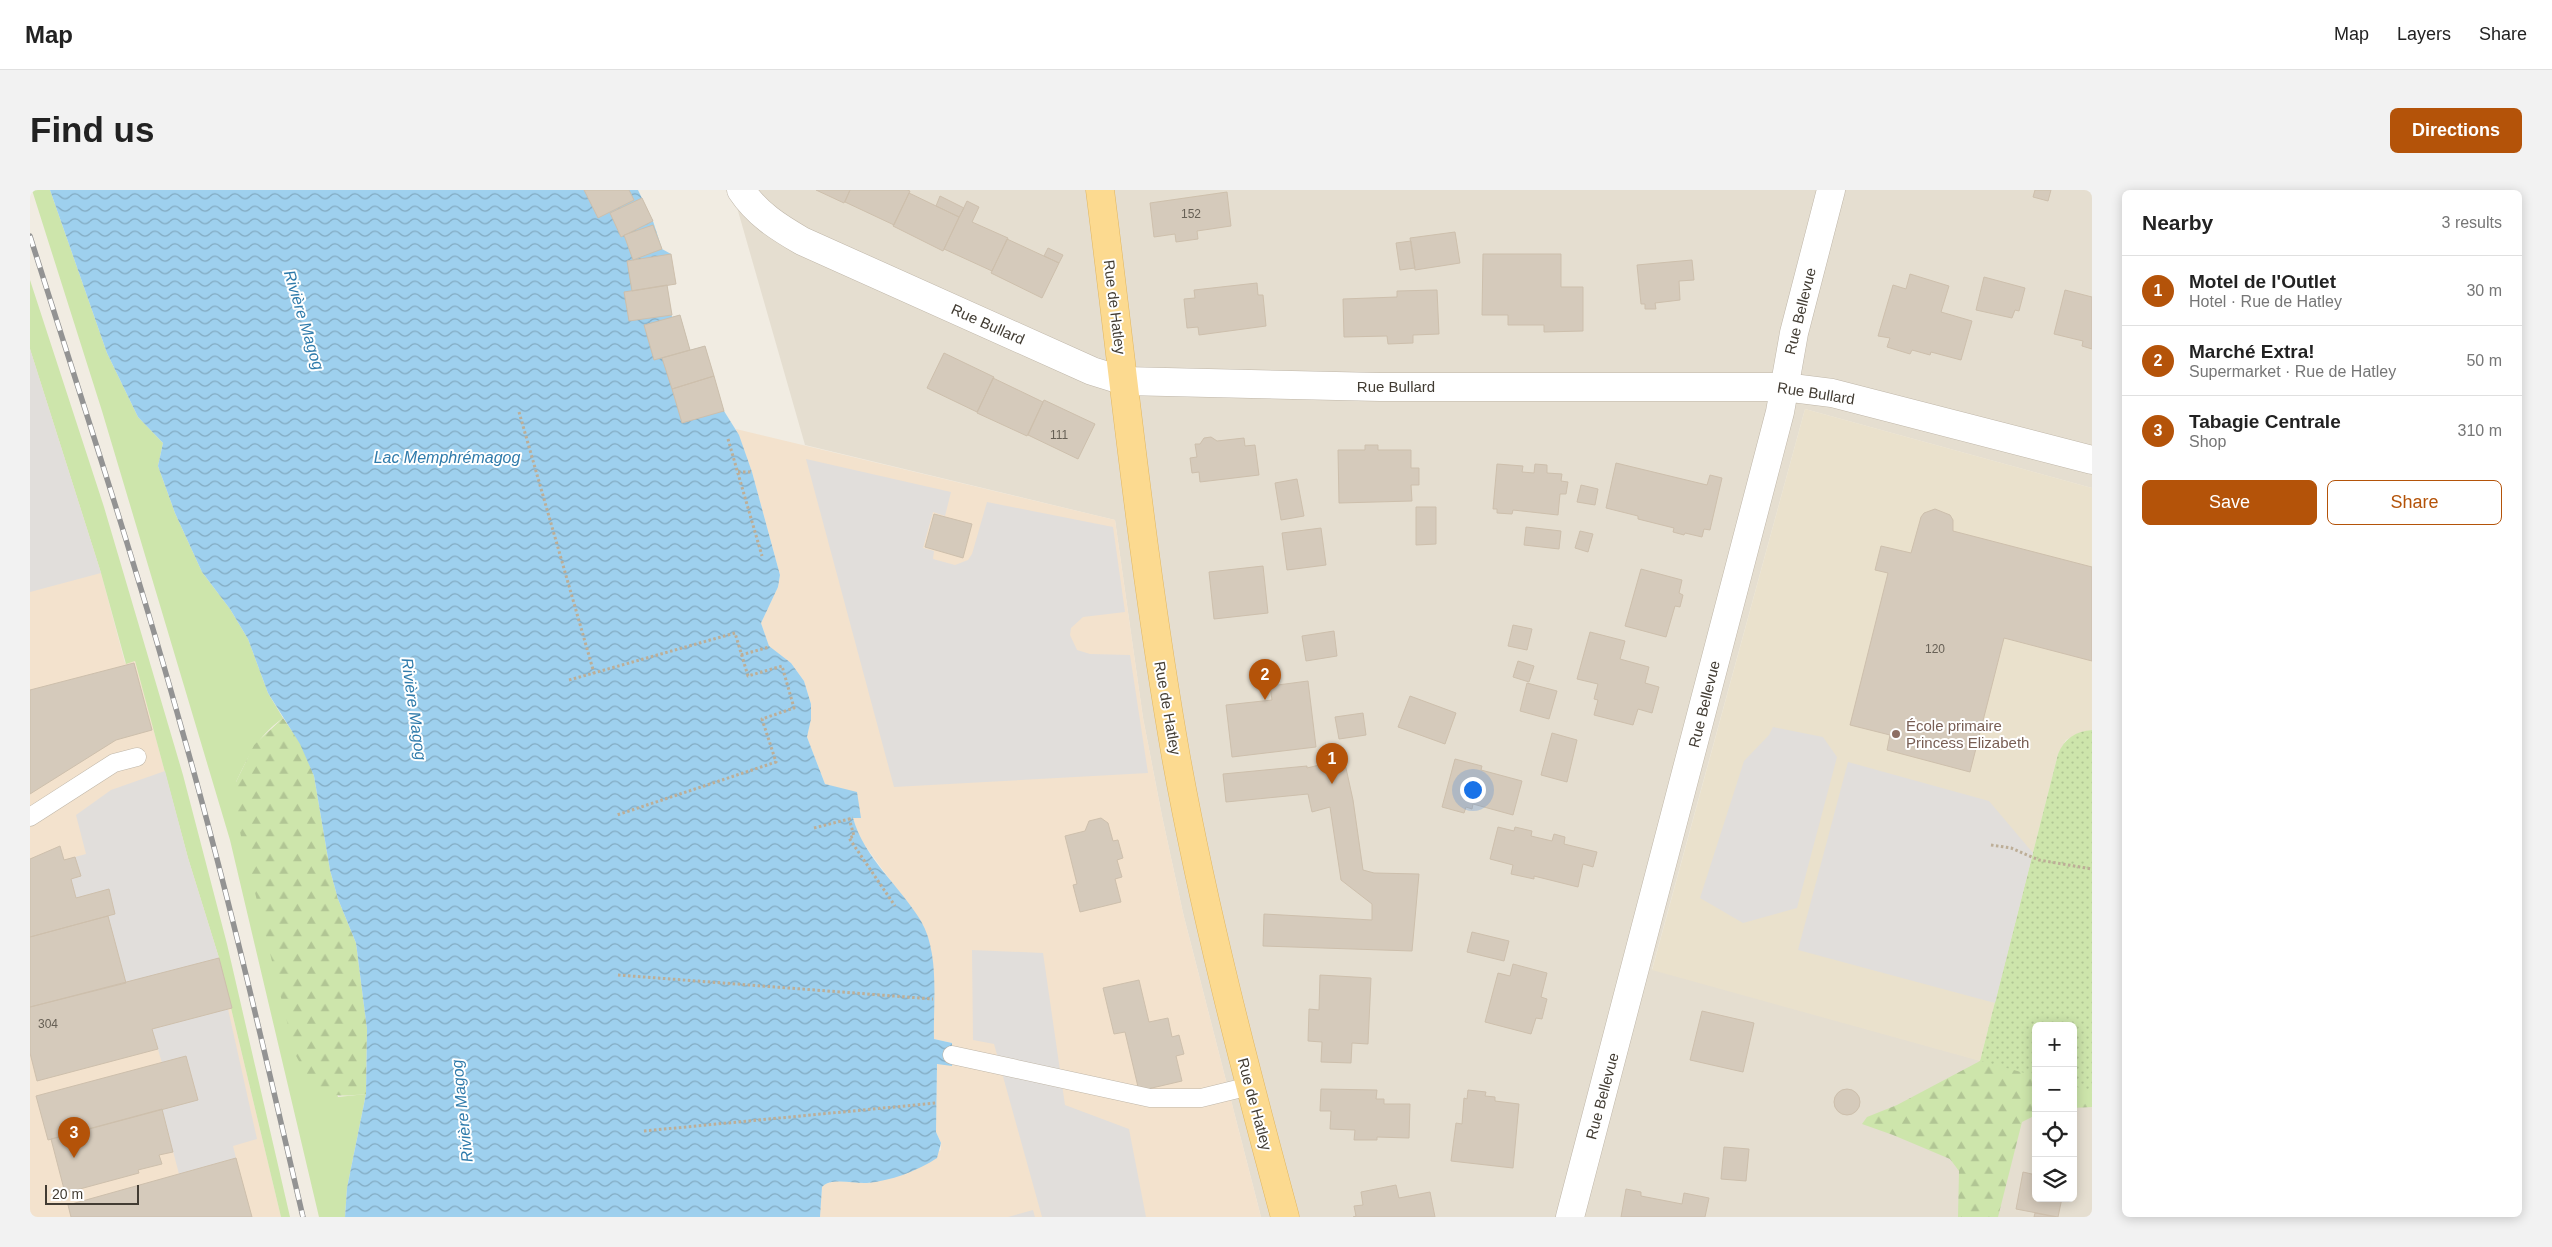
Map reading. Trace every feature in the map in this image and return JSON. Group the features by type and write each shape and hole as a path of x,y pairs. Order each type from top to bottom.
{"main road":[{"name":"Rue de Hatley","path":"1100,190 1151,606 1176,758 1230,1011 1285,1217"}],"street":[{"name":"Rue Bullard","path":"741,190 758,211 771,223 802,241 1092,371 1124,381 1380,387 1784,387 1832,393 2092,460"},
{"name":"Rue Bellevue","path":"1570,1217 1766,468 1794,333 1831,190"}],"lane":[{"path":"30,816 114,764 137,757"},
{"path":"952,1055 1150,1098 1201,1098 1250,1086"}],"path":[{"path":"519,412 594,673"},
{"path":"728,439 762,556"},
{"path":"738,472 752,472"},
{"path":"569,680 736,633 748,676 782,666 794,708 762,719 776,762 617,815"},
{"path":"741,654 769,647"},
{"path":"814,828 851,818 854,836 849,838 895,906"},
{"path":"1991,845 2011,848 2039,860 2092,869"},
{"path":"618,975 933,999"},
{"path":"644,1131 936,1103"}],"shaded area":[{"path":"732,190 2092,190 2092,488 1805,409 1652,969 2032,1075 2032,1202 2077,1202 2077,1087 2092,1091 2092,1217 1261,1217 1183,913 1162,816 1143,718 1115,520 805,445"},
{"path":"30,349 101,573 125,663 135,661 188,858 219,958 281,1217 30,1217"},
{"path":"30,349 101,573 30,592"},
{"name":"École primaire Princess Elizabeth","path":"1805,409 2092,488 2092,730 2081,732 2066,740 2058,754 1980,1061 1652,970"},
{"path":"736,429 1115,520 1143,718 1162,816 1183,913 1261,1217 820,1217 822,1187 825,1184 837,1181 869,1183 895,1176 941,1150 941,1143 936,1132 937,1063 952,1043 934,1039 933,967 921,922 858,836 853,818 861,818 825,784 807,737 811,719 811,704 804,681 791,663 769,647 761,623 778,587 780,575 752,472"},
{"path":"806,459 951,492 945,516 933,512 923,548 934,551 933,559 955,565 968,560 972,554 987,502 1113,527 1125,612 1083,617 1071,628 1070,635 1077,650 1090,654 1130,655 1148,773 894,787"},
{"path":"1773,727 1823,737 1837,757 1797,908 1743,923 1700,898 1744,761 1769,735"},
{"path":"1848,762 1989,801 2033,853 1995,1003 1798,950"},
{"path":"165,771 188,858 219,958 126,983 108,916 115,914 109,889 76,898 71,879 81,876 75,857 86,854 76,815 111,790"},
{"path":"972,950 1043,953 1065,1105 1129,1129 1146,1217 1042,1217 994,1044 973,1040"},
{"path":"228,1009 257,1139 233,1146 236,1158 179,1174 162,1109 198,1099 186,1056 162,1063 152,1029"},
{"path":"1033,1210 1035,1217 1008,1217"}],"green space":[{"path":"32,190 50,190 107,353 138,417 163,443 158,466 175,513 202,572 230,609 248,639 268,693 283,718 260,739 236,782 338,1097 366,1094 347,1188 345,1217 319,1217 230,840 102,411"},
{"path":"30,280 104,507 183,775 227,944 290,1217 281,1217 219,958 188,858 135,661 126,664 101,573 30,349"},
{"path":"283,718 301,744 314,776 330,870 338,899 356,943 367,1029 366,1094 339,1095 330,1094 322,1090 309,1077 295,1054 236,816 236,782 254,745"},
{"path":"2092,730 2092,1091 2077,1087 2077,1022 2032,1022 2032,1075 1980,1061 2058,754 2067,740 2081,732"},
{"path":"1980,1061 2032,1065 2032,1117 2022,1122 1998,1217 1958,1217 1959,1171 1950,1159 1862,1124 1867,1117 1897,1105"},
{"path":"2077,1069 2092,1071 2092,1107 2077,1108"}],"water":[{"name":"Lac Memphrémagog","path":"50,190 638,190 653,221 662,249 671,254 667,285 672,317 680,315 690,350 705,346 724,411 739,435 752,472 780,575 778,587 761,623 769,646 791,663 804,681 811,704 811,719 807,737 825,784 857,792 861,818 853,818 858,832 874,859 921,921 927,934 933,963 934,1039 952,1043 952,1066 937,1064 936,1132 941,1143 937,1158 913,1171 894,1178 867,1183 831,1182 826,1184 822,1187 820,1217 345,1217 347,1188 366,1094 367,1029 356,943 338,899 330,870 314,776 300,744 268,693 248,639 230,609 202,572 175,513 158,466 163,443 138,417 107,353"}],"building":[{"path":"584,190 629,190 634,200 598,218"},
{"path":"816,190 850,190 844,203"},
{"path":"850,190 910,191 894,225 845,202"},
{"path":"2035,190 2051,190 2048,201 2033,197"},
{"path":"1227,192 1231,226 1197,231 1198,239 1176,242 1175,234 1154,237 1150,203"},
{"path":"909,193 959,217 943,251 893,226"},
{"path":"940,196 964,208 959,217 936,206"},
{"path":"642,198 653,221 621,237 610,213"},
{"path":"967,201 979,207 972,222 1008,238 992,271 944,249"},
{"path":"653,225 662,249 633,260 624,235"},
{"path":"1455,232 1460,263 1415,270 1410,238"},
{"path":"1007,239 1059,263 1042,298 991,273"},
{"path":"1411,241 1415,268 1400,270 1396,243"},
{"path":"1048,248 1063,255 1059,263 1044,256"},
{"path":"671,254 676,284 632,291 627,261"},
{"path":"1483,254 1561,254 1561,287 1583,287 1583,331 1544,332 1544,325 1508,325 1508,315 1482,315"},
{"path":"1692,260 1694,280 1679,281 1680,300 1655,303 1656,309 1645,309 1645,304 1641,304 1637,265"},
{"path":"1910,274 1949,286 1941,312 1972,321 1961,360 1931,352 1930,355 1912,350 1910,354 1887,347 1890,338 1878,336 1893,285 1906,289"},
{"path":"1984,277 2025,288 2019,311 2015,310 2012,318 1976,310"},
{"path":"1257,283 1258,295 1263,295 1266,326 1199,335 1198,327 1187,328 1184,299 1195,298 1194,290"},
{"path":"667,285 672,315 629,321 624,292"},
{"path":"1437,290 1439,334 1413,335 1413,343 1388,344 1387,336 1344,337 1343,299 1397,297 1397,291"},
{"path":"2065,290 2092,297 2092,349 2082,346 2083,341 2054,334"},
{"path":"680,315 690,350 654,360 644,325"},
{"path":"705,346 714,376 672,389 662,358"},
{"path":"944,353 994,377 977,412 927,388"},
{"path":"714,376 724,411 682,423 672,389"},
{"path":"993,378 1043,402 1027,436 977,413"},
{"path":"1044,400 1095,424 1078,459 1028,435"},
{"path":"1211,437 1217,441 1244,438 1245,446 1255,445 1259,475 1200,482 1199,472 1192,473 1190,458 1197,457 1195,444 1200,444 1204,438"},
{"path":"1365,445 1378,445 1378,450 1411,450 1411,468 1419,468 1419,485 1411,485 1412,501 1339,503 1338,450 1365,450"},
{"path":"1616,463 1707,485 1710,475 1722,478 1710,530 1704,529 1702,537 1685,533 1684,535 1673,532 1674,528 1638,519 1638,516 1606,508"},
{"path":"1497,464 1523,466 1522,472 1534,473 1535,464 1547,465 1547,473 1562,474 1561,481 1568,482 1566,494 1560,494 1558,515 1513,510 1512,514 1497,513 1497,509 1493,509"},
{"path":"1297,479 1304,516 1281,520 1275,483"},
{"path":"1581,485 1598,489 1595,505 1577,502"},
{"path":"1416,507 1436,507 1436,544 1416,545"},
{"path":"1935,509 1950,515 1953,520 1953,531 2092,567 2092,661 2004,638 1970,772 1887,750 1890,735 1850,725 1888,573 1875,570 1881,546 1911,553 1921,517 1924,513"},
{"path":"934,514 972,524 963,558 925,547"},
{"path":"1526,527 1561,531 1559,549 1524,545"},
{"path":"1321,528 1326,565 1287,570 1282,533"},
{"path":"1580,531 1593,534 1588,552 1575,548"},
{"path":"1263,566 1268,613 1214,619 1209,572"},
{"path":"1641,569 1682,580 1679,593 1683,595 1680,607 1675,606 1666,637 1625,626"},
{"path":"1513,625 1532,629 1527,650 1508,646"},
{"path":"1334,631 1337,656 1306,661 1302,636"},
{"path":"1590,632 1625,641 1620,659 1649,667 1645,683 1659,687 1652,713 1638,709 1633,725 1594,715 1598,700 1594,699 1598,684 1577,679"},
{"path":"1518,661 1534,666 1529,682 1513,677"},
{"path":"134,663 152,730 116,740 30,794 30,690"},
{"path":"1308,681 1316,747 1232,757 1226,705 1272,700 1270,686"},
{"path":"1527,683 1557,691 1549,719 1520,711"},
{"path":"1410,696 1456,713 1445,744 1398,727"},
{"path":"1363,713 1366,735 1339,739 1335,717"},
{"path":"1552,733 1577,740 1567,782 1541,775"},
{"path":"1344,759 1353,800 1363,870 1374,873 1419,874 1412,951 1263,946 1264,914 1372,920 1372,904 1341,880 1330,807 1312,812 1308,794 1226,802 1223,774 1307,766 1307,768"},
{"path":"1455,759 1482,766 1481,770 1522,781 1513,815 1473,804 1472,809 1466,807 1464,813 1442,807"},
{"path":"1101,818 1108,823 1113,841 1118,840 1123,858 1117,860 1122,877 1115,879 1121,902 1080,912 1073,885 1077,884 1065,836 1085,831 1089,821"},
{"path":"1498,827 1514,831 1515,827 1532,831 1531,836 1552,841 1554,834 1565,837 1564,844 1597,852 1593,867 1583,864 1578,887 1534,876 1534,879 1511,874 1513,865 1490,859"},
{"path":"60,846 64,860 75,857 81,876 71,879 76,898 109,889 115,914 30,937 30,859"},
{"path":"108,916 126,983 30,1007 30,937"},
{"path":"1472,932 1509,941 1504,961 1467,952"},
{"path":"219,958 232,1008 152,1029 158,1049 37,1081 30,1053 30,1007"},
{"path":"1513,964 1547,973 1541,997 1547,999 1542,1019 1536,1018 1531,1034 1485,1022 1498,973 1510,976"},
{"path":"1320,975 1371,978 1368,1044 1352,1043 1351,1063 1321,1062 1322,1042 1308,1041 1309,1009 1319,1010"},
{"path":"1139,980 1149,1022 1168,1018 1172,1037 1179,1035 1184,1054 1176,1056 1182,1081 1139,1091 1125,1032 1114,1034 1103,988"},
{"path":"1702,1011 1754,1023 1743,1072 1690,1060"},
{"path":"186,1056 198,1100 48,1140 36,1096"},
{"path":"1321,1089 1377,1090 1376,1099 1384,1099 1384,1104 1410,1104 1409,1138 1377,1137 1377,1140 1354,1140 1355,1130 1330,1129 1331,1111 1320,1111"},
{"path":"1847,1089 1857,1092 1860,1102 1857,1112 1847,1115 1837,1112 1834,1102 1837,1092"},
{"path":"1468,1090 1486,1092 1485,1096 1495,1097 1495,1101 1519,1104 1513,1168 1451,1161 1456,1123 1462,1124 1464,1098 1467,1099"},
{"path":"162,1109 173,1152 159,1155 162,1164 138,1170 139,1173 65,1193 51,1139"},
{"path":"1724,1147 1749,1149 1746,1181 1721,1179"},
{"path":"236,1158 252,1217 71,1217 68,1205"},
{"path":"2023,1172 2032,1174 2032,1202 2061,1202 2058,1217 2016,1209"},
{"path":"1396,1185 1399,1198 1430,1192 1435,1217 1353,1217 1356,1216 1354,1206 1363,1205 1361,1192"},
{"path":"1626,1189 1641,1192 1641,1196 1682,1204 1684,1193 1709,1198 1705,1217 1621,1217"},
{"path":"2035,1213 2055,1217 2034,1217"}],"railway":[{"path":"30,236 127,544 199,790 246,973 303,1217"}],"place":[{"name":"Marché Extra!","path":"1265,700"},
{"name":"École primaire Princess Elizabeth","path":"1896,734"},
{"name":"Motel de l'Outlet","path":"1332,784"},
{"name":"Tabagie Centrale","path":"74,1158"}],"water label":[{"name":"Rivière Magog","path":"304,320"},
{"name":"Rivière Magog","path":"414,709"},
{"name":"Rivière Magog","path":"462,1111"}]}
